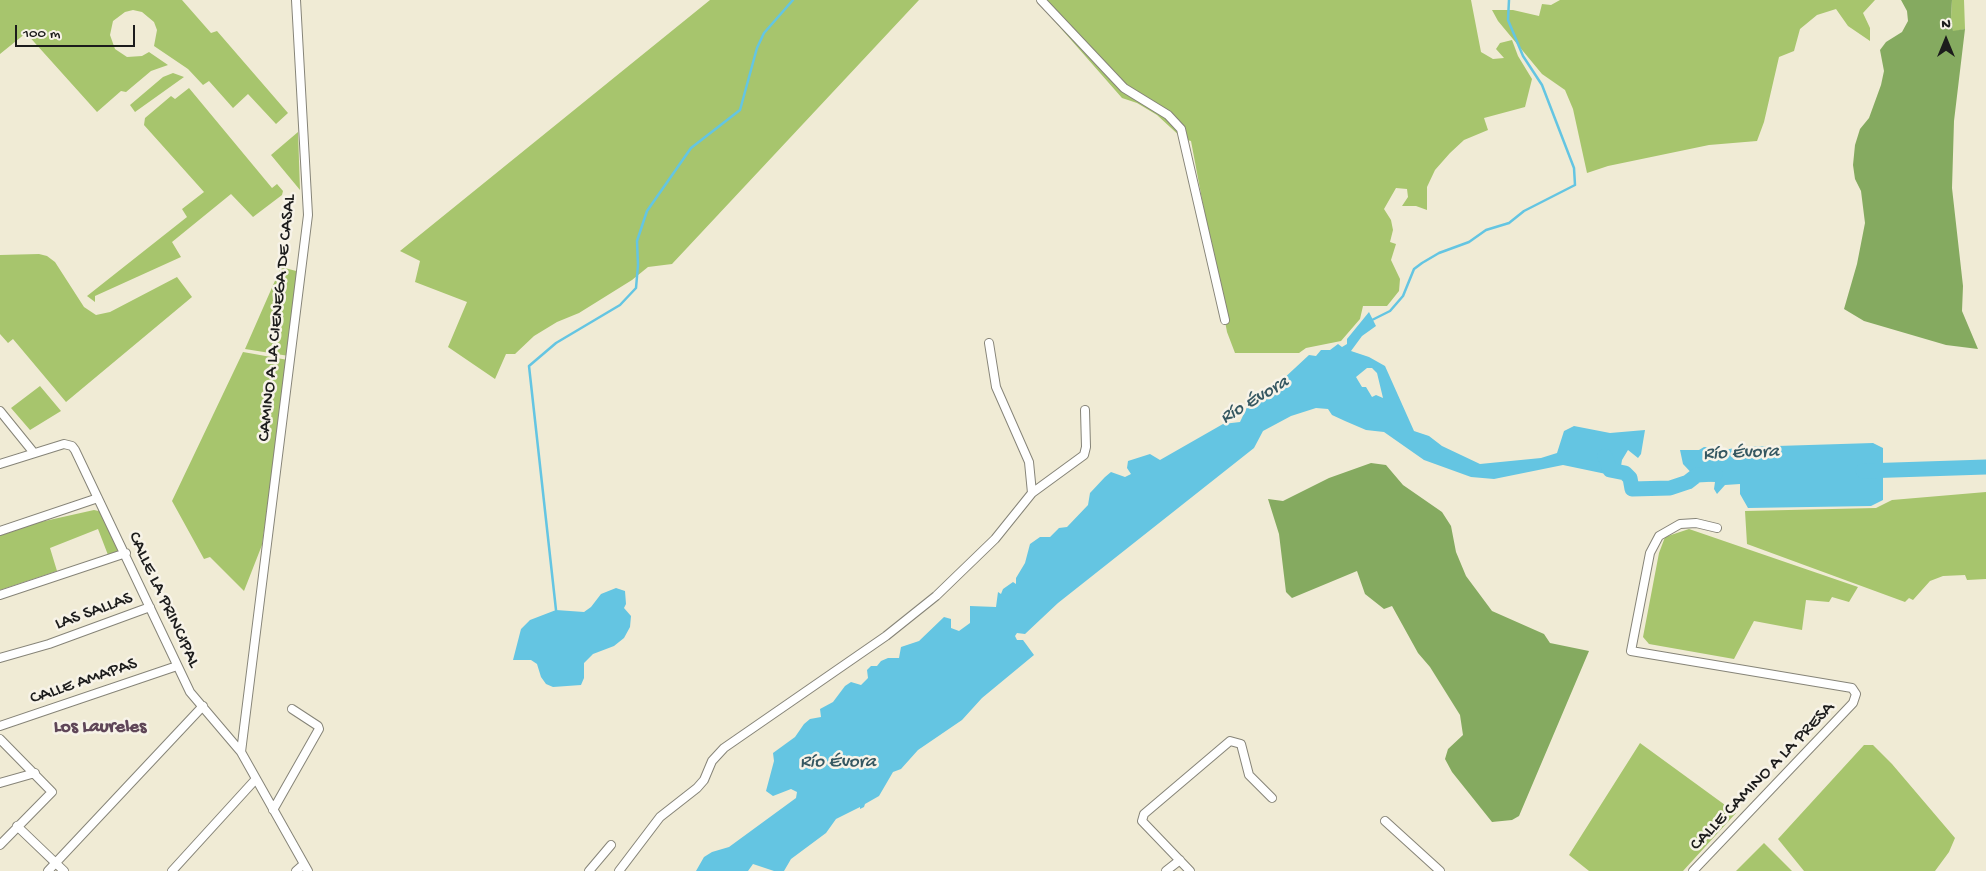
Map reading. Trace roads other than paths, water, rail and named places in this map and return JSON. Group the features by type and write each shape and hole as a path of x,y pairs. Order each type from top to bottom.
{"street":[{"name":"CAMINO A LA CIENEGA DE CASAL","path":"240,752 308,215 296,0"},
{"path":"1041,0 1124,88 1168,115 1181,129 1225,320"},
{"path":"989,343 996,387 1028,462 1032,493"},
{"path":"619,871 660,818 704,780 712,761 724,748 886,636 936,596 995,539 1032,493 1084,455 1086,447 1085,410"},
{"path":"0,411 34,453 0,464"},
{"name":"CALLE LA PRINCIPAL","path":"34,453 64,444 72,446 75,450 126,553 192,695 240,752"},
{"path":"0,531 98,498"},
{"name":"CALLE CAMINO A LA PRESA","path":"1694,871 1853,703 1856,694 1852,688 1631,651 1649,558 1659,536 1680,524 1696,523 1717,528"},
{"path":"1,595 126,553"},
{"name":"LAS SALLAS","path":"0,658 49,644 150,607"},
{"name":"CALLE AMAPAS","path":"0,726 177,666"},
{"path":"48,871 203,706"},
{"path":"273,810 319,729 318,726 292,708"},
{"path":"0,738 52,792 0,845"},
{"path":"1190,871 1142,821 1144,814 1230,741 1241,744 1249,775 1272,798"},
{"path":"240,752 306,867 296,871"},
{"path":"0,783 35,773"},
{"path":"172,871 255,780"},
{"path":"1385,821 1440,871"},
{"path":"17,826 64,871"},
{"path":"589,871 611,845"},
{"path":"1166,871 1180,860"}],"water":[{"name":"Río Évora","path":"1369,312 1376,326 1362,336 1351,351 1369,357 1385,366 1414,431 1429,436 1442,446 1480,464 1541,458 1557,453 1564,431 1574,426 1610,433 1645,430 1641,454 1638,458 1628,450 1617,471 1606,474 1563,465 1494,479 1471,477 1424,460 1384,432 1366,430 1332,415 1328,409 1316,408 1291,416 1263,431 1254,448 1058,603 1025,634 1017,633 1015,636 1017,640 1023,640 1034,655 982,698 962,720 918,750 901,769 893,772 879,796 865,804 864,807 860,809 860,807 836,819 826,833 791,859 784,871 774,871 753,864 748,871 696,871 704,857 712,852 729,847 796,798 797,792 791,789 773,796 766,791 774,761 773,753 795,737 810,719 821,717 820,709 833,702 845,686 851,682 861,685 868,678 867,670 871,666 877,666 881,661 888,658 899,658 901,647 919,641 944,617 951,619 951,628 959,631 970,623 970,606 996,607 998,592 1001,594 1003,589 1013,582 1016,584 1016,578 1025,563 1030,544 1040,537 1050,537 1059,528 1067,527 1088,505 1090,493 1111,472 1125,477 1131,474 1127,468 1128,461 1150,454 1160,460 1223,424 1240,422 1250,401 1281,381 1309,355 1316,356 1321,350 1330,350 1338,344 1342,347 1347,344 1347,339","holes":["1367,368 1372,368 1377,373 1383,398 1376,395 1372,397 1366,387 1362,387 1356,377"]},
{"name":"Río Évora","path":"1873,443 1883,448 1883,500 1871,506 1748,508 1740,494 1740,484 1725,485 1717,494 1714,489 1715,482 1698,480 1683,464 1680,450 1699,450 1704,447 1729,449"},
{"path":"616,588 625,591 626,604 624,608 631,616 630,627 624,638 614,646 593,654 584,663 584,678 581,685 553,687 546,684 541,677 537,664 531,660 513,660 521,629 530,620 556,610 584,612 591,607 601,594"}],"waterway":[{"path":"556,610 529,366 556,343 620,305 636,288 638,265 637,241 647,211 691,148 740,110 757,48 764,33 793,0"},
{"path":"1372,320 1390,311 1403,296 1414,269 1422,263 1439,253 1469,242 1486,230 1509,223 1524,211 1575,185 1574,168 1542,85 1523,56 1508,20 1509,0"},
{"name":"Río Évora","path":"1605,456 1610,470 1625,473 1630,478 1632,489 1670,488 1688,482 1697,475 1715,474"},
{"name":"Río Évora","path":"1863,471 1986,467"}],"district":[{"name":"Los Laureles","path":"100,728"}]}
